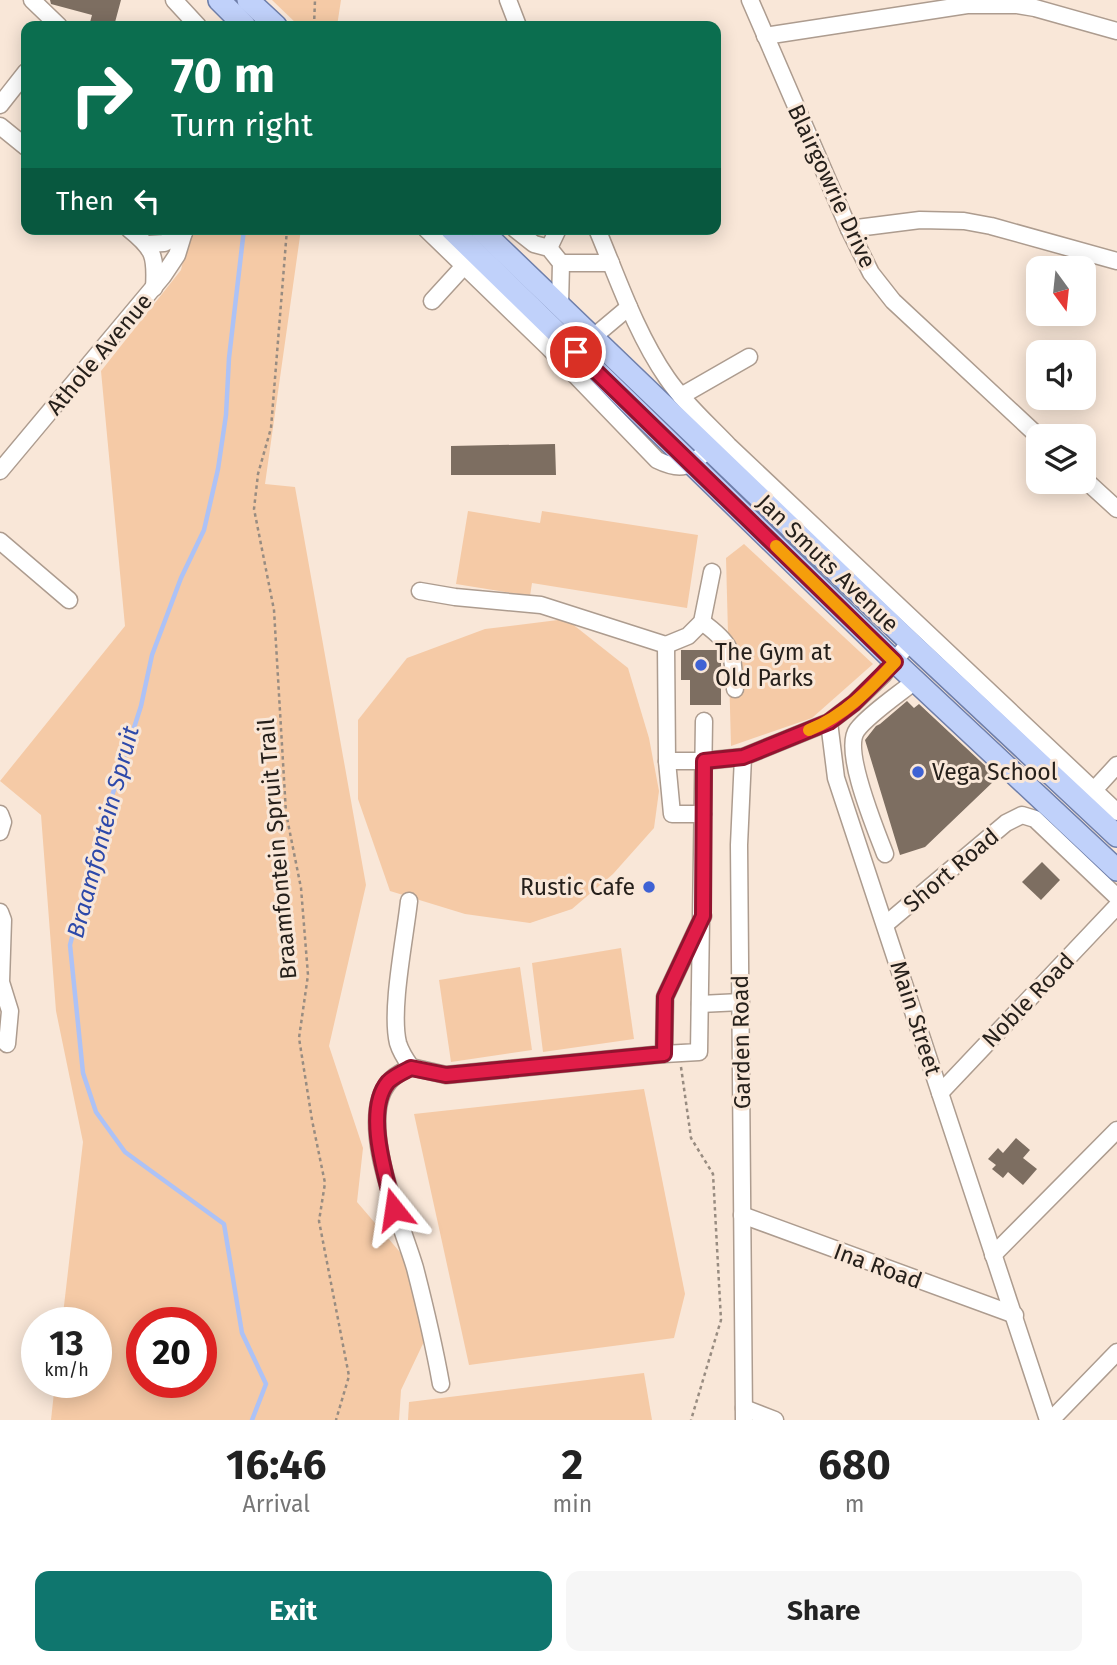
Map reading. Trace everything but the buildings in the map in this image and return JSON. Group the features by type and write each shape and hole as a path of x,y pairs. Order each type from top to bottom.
{"main road":[{"path":"236,10 263,21"},
{"name":"Jan Smuts Avenue","path":"457,235 895,662 1117,870"},
{"name":"Jan Smuts Avenue","path":"486,235 910,642 1117,836"}],"street":[{"path":"32,0 54,21"},
{"path":"174,0 193,21"},
{"path":"508,0 516,21"},
{"name":"Blairgowrie Drive","path":"750,0 849,229 871,273 894,301 1026,425"},
{"path":"765,36 978,5 1035,8 1117,31"},
{"path":"0,105 21,78"},
{"path":"0,126 21,143"},
{"path":"849,229 920,220 964,221 1117,261"},
{"path":"137,235 148,244 154,262 154,288"},
{"path":"148,244 164,243 178,235"},
{"name":"Athole Avenue","path":"0,471 154,288 177,255 184,235"},
{"path":"432,235 548,347 657,460 672,468 691,465 709,449"},
{"path":"523,235 534,244 549,248 561,263 560,305"},
{"path":"549,248 555,235"},
{"name":"Jan Smuts Avenue","path":"599,235 629,307 667,377 681,396 729,446 1117,812"},
{"path":"561,263 611,263"},
{"path":"432,301 464,266"},
{"path":"576,352 629,307"},
{"path":"681,396 749,358"},
{"path":"1096,490 1117,509"},
{"path":"0,541 69,600"},
{"path":"420,591 541,605 666,645 688,636 702,622 712,572"},
{"path":"702,622 720,635 732,652 735,690"},
{"path":"667,761 743,757 829,722 854,703 895,662 910,642"},
{"path":"666,645 667,761 672,814 703,814"},
{"path":"884,854 863,793 852,750 855,733 915,681"},
{"path":"441,1384 430,1326 414,1266 394,1209 377,1135 382,1093 389,1082 411,1068 446,1075 699,1052 704,721"},
{"name":"Main Street","path":"829,722 832,761 843,800 1049,1420"},
{"name":"Garden Road","path":"743,757 739,845 744,1414"},
{"path":"1094,790 1117,765"},
{"path":"843,800 863,793"},
{"path":"0,814 3,822 0,832"},
{"name":"Short Road","path":"886,925 1022,814 1035,819 1117,897"},
{"path":"409,901 397,996 396,1031 402,1054 411,1068"},
{"name":"Noble Road","path":"940,1093 1117,906"},
{"path":"0,912 3,920 1,982 10,1011 7,1044"},
{"path":"672,1053 665,997 703,916"},
{"path":"700,1004 741,1002"},
{"path":"993,1255 1117,1130"},
{"name":"Ina Road","path":"742,1215 1015,1315"},
{"path":"1049,1420 1117,1352"},
{"path":"744,1414 775,1420"}],"path":[{"path":"314,21 315,0"},
{"name":"Braamfontein Spruit Trail","path":"287,235 271,428 258,474 254,509 274,610 286,813 302,900 308,975 299,1038 325,1183 319,1221 349,1376 336,1420"},
{"path":"672,1053 691,1138 713,1174 721,1320 691,1420"}],"shaded area":[{"path":"272,0 341,0 338,21 294,21"},
{"path":"189,235 300,235 265,484 295,487 366,885 329,1046 363,1148 357,1202 411,1265 429,1331 401,1390 399,1420 51,1420 53,1398 112,1398 112,1307 64,1307 83,1142 56,1011 41,815 0,781 125,626 101,371 181,270"},
{"path":"468,511 540,523 542,511 698,535 687,608 532,583 530,596 456,584"},
{"path":"744,544 873,664 812,718 731,746 726,558"},
{"path":"566,619 628,668 649,738 659,791 654,828 613,874 572,909 530,923 465,914 390,891 358,799 358,720 407,658 485,629"},
{"path":"621,948 634,1039 543,1052 532,963"},
{"path":"520,967 532,1050 451,1062 439,980"},
{"path":"644,1089 685,1294 674,1338 469,1365 414,1114"},
{"path":"644,1373 652,1420 408,1420 409,1402"}],"waterway":[{"name":"Braamfontein Spruit","path":"243,235 229,358 226,415 218,469 204,530 181,578 152,655 141,706 93,855 70,945 83,1073 96,1112 125,1152 224,1224 242,1333 266,1384 252,1420"}],"slow traffic":[{"path":"776,546 895,662 843,712 829,722 809,730"}],"place":[{"name":"The Gym at Old Parks","path":"701,665"},
{"name":"Vega School","path":"918,772"},
{"name":"Rustic Cafe","path":"649,887"}],"route":[{"path":"394,1209 377,1135 382,1093 398,1074 411,1068 446,1075 664,1054 665,997 703,916 704,761 743,757 829,722 854,703 895,662 576,352"}]}
